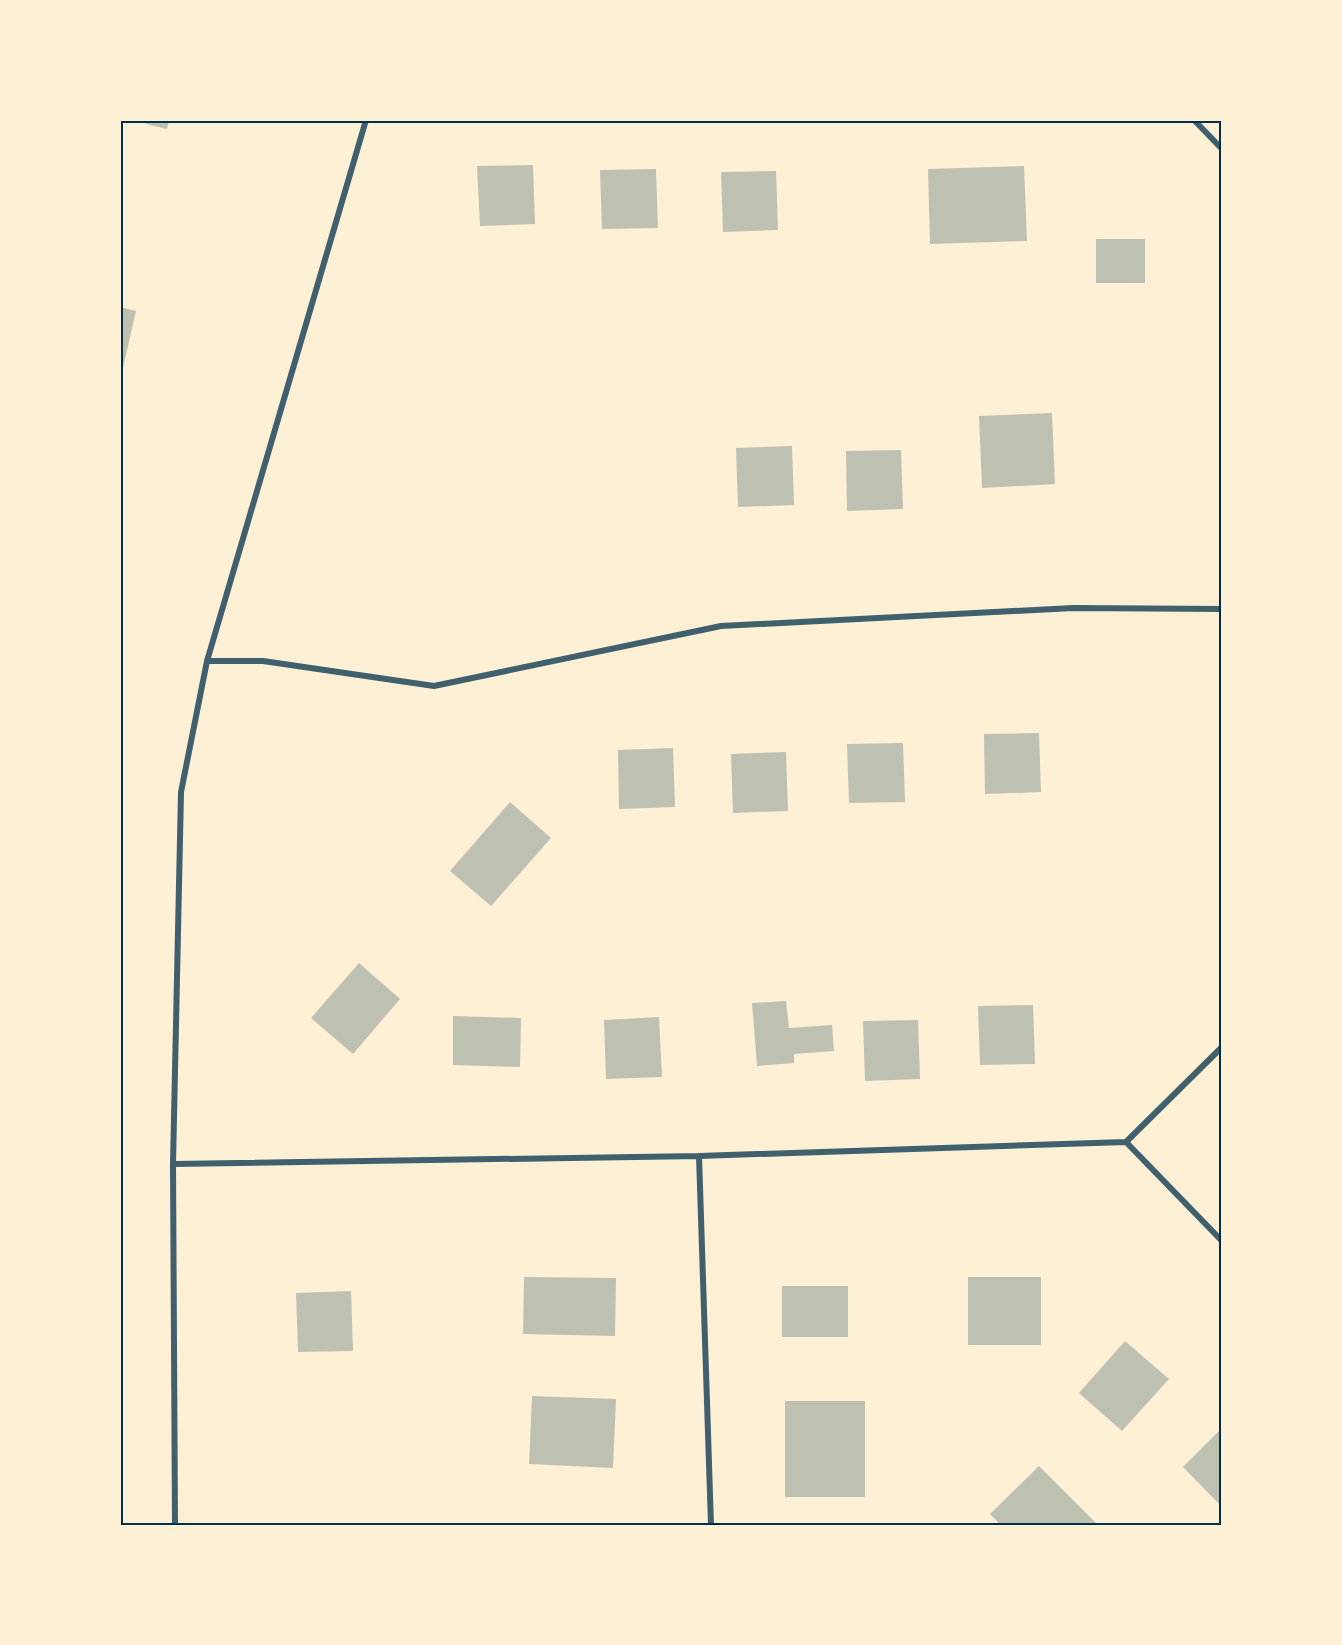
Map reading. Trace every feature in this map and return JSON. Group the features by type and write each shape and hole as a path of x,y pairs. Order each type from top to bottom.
{"street":[{"path":"175,1525 173,1164 181,792 207,661 366,120"},
{"path":"1194,120 1222,149"},
{"path":"207,661 263,661 435,687 721,626 1073,608 1222,609"},
{"path":"173,1164 699,1156 1126,1143 1222,1047"},
{"path":"1126,1143 1222,1241"},
{"path":"699,1156 711,1525"}],"building":[{"path":"146,120 169,120 167,129 146,124"},
{"path":"533,165 535,224 480,226 477,166"},
{"path":"1024,166 1027,241 930,244 928,169"},
{"path":"656,169 658,228 602,229 600,170"},
{"path":"776,171 778,230 723,232 721,172"},
{"path":"1096,239 1145,239 1145,283 1096,283"},
{"path":"120,307 136,311 123,368 120,367"},
{"path":"1052,413 1055,484 982,488 979,416"},
{"path":"792,446 794,505 738,507 736,448"},
{"path":"901,450 903,509 847,511 846,451"},
{"path":"1039,733 1041,792 985,794 984,734"},
{"path":"903,743 905,802 849,803 847,744"},
{"path":"673,748 675,807 619,809 618,750"},
{"path":"786,752 788,811 733,813 731,754"},
{"path":"510,802 551,838 491,906 450,871"},
{"path":"359,963 400,999 353,1054 311,1018"},
{"path":"786,1001 789,1028 832,1025 834,1051 794,1054 794,1063 757,1066 752,1003"},
{"path":"1033,1005 1035,1064 980,1065 978,1006"},
{"path":"453,1016 521,1018 520,1067 453,1065"},
{"path":"659,1017 662,1077 606,1079 604,1020"},
{"path":"918,1020 920,1079 865,1081 863,1021"},
{"path":"524,1277 616,1278 615,1336 523,1334"},
{"path":"968,1277 1041,1277 1041,1345 968,1345"},
{"path":"782,1286 848,1286 848,1337 782,1337"},
{"path":"351,1291 353,1351 298,1352 296,1293"},
{"path":"1125,1341 1169,1379 1122,1431 1079,1393"},
{"path":"532,1396 616,1399 613,1468 529,1464"},
{"path":"785,1401 865,1401 865,1497 785,1497"},
{"path":"1222,1428 1222,1507 1183,1467"},
{"path":"1039,1466 1098,1525 1001,1525 990,1514"}]}
